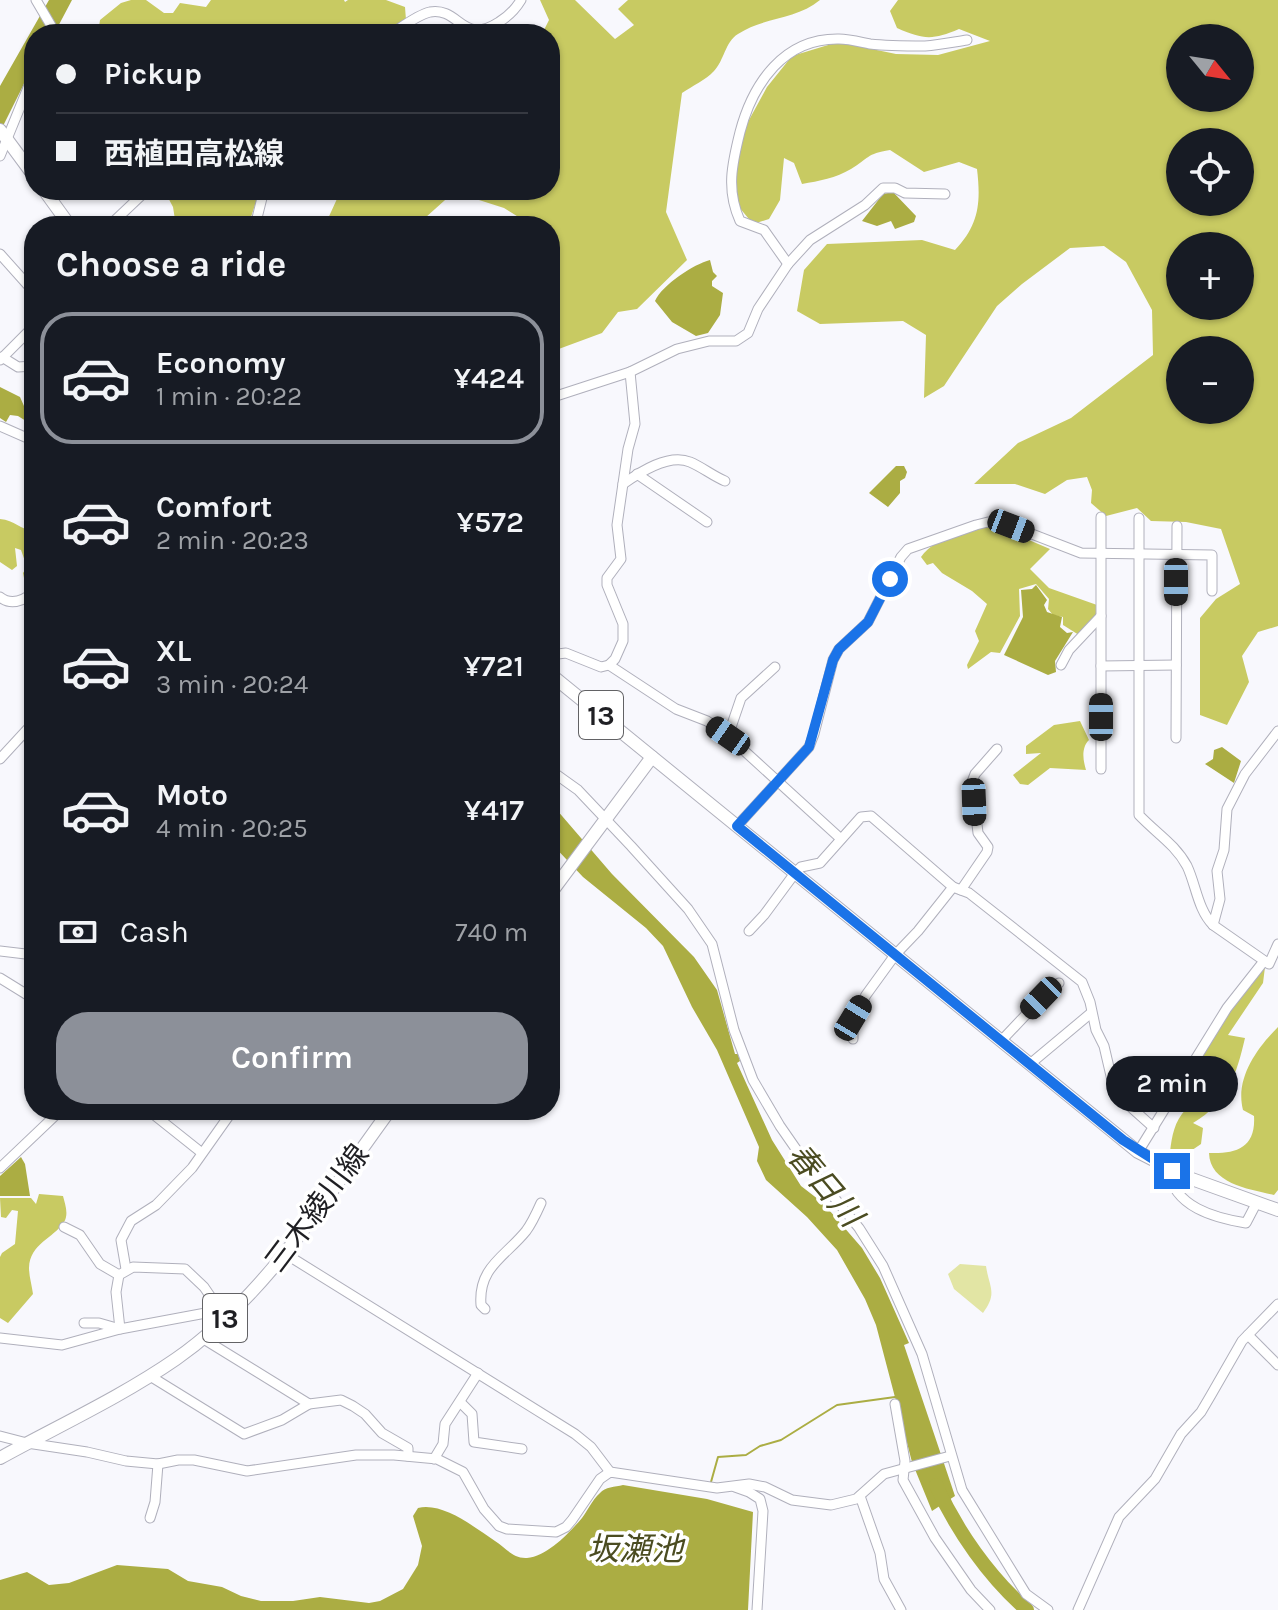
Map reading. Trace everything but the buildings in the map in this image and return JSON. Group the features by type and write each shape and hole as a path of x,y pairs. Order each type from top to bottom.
{"main road":[{"path":"4,135 24,162"},
{"name":"13","path":"560,682 652,757 560,880"},
{"path":"652,757 1138,1152 1169,1170 1278,1210"},
{"name":"三木綾川線","path":"0,1458 150,1376 202,1338 233,1310 284,1253 383,1120"}],"street":[{"path":"496,24 512,14 521,0"},
{"path":"38,4 50,24"},
{"path":"410,24 432,12 448,15 464,24"},
{"path":"788,264 764,230 740,221 734,207 730,175 744,118 756,90 792,49 825,41 839,39 927,46 967,40"},
{"path":"0,156 4,135 24,96"},
{"path":"560,395 630,372 677,349 709,341 736,341 748,333 758,309 788,264 810,240 865,205 883,188 895,188 905,193 945,194"},
{"path":"120,216 136,200"},
{"path":"0,254 24,281"},
{"path":"24,336 1,359 24,367"},
{"path":"560,654 566,653 601,667 615,659 623,641 623,624 607,578 621,559 617,525 628,449 635,424 630,372"},
{"path":"0,426 24,437"},
{"path":"623,484 637,474 678,460 689,461 725,481"},
{"path":"637,474 707,522"},
{"path":"1101,517 1101,769"},
{"path":"1139,518 1139,815 1177,850 1188,868 1206,918 1213,925 1269,964 1278,944"},
{"path":"737,826 809,747 833,660 839,649 868,622 908,549 988,522 1011,526 1081,553 1212,555 1212,591"},
{"path":"1176,738 1177,526"},
{"path":"0,597 7,602 24,597"},
{"path":"1061,665 1069,650 1101,616"},
{"path":"609,665 676,709 707,721 728,736 841,839"},
{"path":"1101,666 1176,665"},
{"path":"728,736 741,698 775,667"},
{"path":"1213,925 1220,899 1217,871 1224,850 1227,809 1245,774 1278,731"},
{"path":"0,759 24,733"},
{"path":"853,1039 853,1018 895,955 987,852 988,847 978,833 975,819 972,782 975,774 997,749"},
{"path":"560,777 578,790 688,909 712,944 734,1030 753,1080 805,1162 859,1228 883,1266 922,1354 936,1395 949,1456 968,1502 1020,1585 1035,1602 1048,1610"},
{"path":"749,931 801,867 820,863 861,817 871,816 957,888 1082,982 1104,1046 1115,1093 1154,1128"},
{"path":"0,951 24,954"},
{"path":"1138,1152 1227,1008 1264,961"},
{"path":"0,978 24,993"},
{"path":"1001,1041 1059,983"},
{"path":"1030,1064 1091,1013"},
{"path":"0,1168 50,1120"},
{"path":"161,1120 202,1153"},
{"path":"120,1329 116,1292 122,1272 121,1240 131,1221 156,1205 192,1168 226,1120"},
{"path":"1169,1170 1170,1179 1177,1189 1199,1211 1210,1216 1246,1223 1257,1202"},
{"path":"485,1309 481,1305 481,1283 504,1250 526,1231 541,1203"},
{"path":"64,1227 80,1235 100,1264 122,1272 144,1266 185,1269 204,1287 217,1306"},
{"path":"284,1253 575,1434 591,1447 610,1472"},
{"path":"1078,1610 1119,1517 1155,1479 1181,1434 1201,1412 1242,1341 1278,1304"},
{"path":"0,1338 62,1345 120,1329 211,1312 217,1306 227,1306 233,1310"},
{"path":"84,1323 99,1323 120,1329"},
{"path":"1248,1335 1278,1365"},
{"path":"202,1338 309,1404"},
{"path":"434,1459 443,1444 445,1424 478,1373"},
{"path":"150,1376 244,1434 282,1420 309,1404 341,1400 365,1414 382,1433 408,1448 408,1456"},
{"path":"460,1402 472,1414 474,1442 522,1449"},
{"path":"895,1404 905,1461 903,1480 935,1538 971,1590 990,1610"},
{"path":"0,1436 126,1461 158,1464 194,1460 247,1471 333,1457 408,1456 434,1459 463,1472 490,1518 507,1529 556,1532 566,1527 600,1479 610,1472 713,1487 749,1484 807,1504 844,1503 860,1496 884,1474 949,1456"},
{"path":"150,1518 155,1502 158,1464"},
{"path":"732,1486 760,1499 763,1511 757,1610"},
{"path":"860,1496 880,1553 884,1579 901,1610"}],"green space":[{"path":"960,1264 986,1266 991,1295 983,1313 954,1289 948,1274"}],"shaded area":[{"path":"146,0 164,13 173,13 180,3 206,7 211,0 386,0 405,7 406,20 399,24 99,24 100,20 121,3"},
{"path":"540,0 575,0 615,39 634,25 618,9 628,0 820,0 811,7 758,24 738,34 714,71 682,93 666,212 687,260 637,309 618,312 602,333 560,349 560,216 517,216 479,200 560,200 560,24 547,24 549,20"},
{"path":"898,0 1278,0 1278,626 1258,632 1242,656 1249,682 1227,725 1200,715 1200,618 1216,599 1240,584 1221,529 1186,522 1151,521 1137,508 1106,516 1091,503 1092,490 1087,477 1067,480 1045,494 1015,484 974,484 1018,443 1071,418 1153,355 1152,310 1126,262 1104,246 1070,248 997,306 944,386 924,398 926,335 903,321 820,324 797,311 804,270 827,244 922,240 955,250 974,222 979,192 977,169 959,162 924,172 890,150 872,155 839,175 802,184 794,163 784,158 780,200 769,219 753,224 739,207 734,174 743,131 767,87 792,56 838,42 896,54 938,55 990,41 959,29 928,37 897,28 890,11"},
{"path":"169,200 257,200 251,216 174,216"},
{"path":"336,200 445,200 427,216 329,216"},
{"path":"0,519 24,528 24,558 21,550 15,548 17,566 12,570 0,562"},
{"path":"996,526 1050,549 1030,569 1049,588 1097,605 1096,618 1079,635 1063,625 1063,617 1053,615 1048,609 1049,599 1036,584 1019,589 1020,616 1000,653 991,652 968,669 979,641 975,631 987,604 942,573 933,563 927,565 921,557 945,539"},
{"path":"1080,721 1089,740 1084,750 1086,770 1050,768 1028,785 1020,784 1013,775 1041,753 1026,754 1026,746 1054,725"},
{"path":"1265,967 1263,983 1228,1035 1245,1038 1229,1087 1215,1106 1193,1123 1203,1128 1201,1144 1182,1157 1170,1152 1179,1119 1210,1078 1198,1064 1226,1017"},
{"path":"1278,1027 1278,1190 1274,1195 1223,1178 1216,1172 1209,1153 1236,1150 1252,1135 1254,1116 1243,1110 1242,1087 1255,1055"},
{"path":"39,1194 63,1196 65,1219 33,1253 29,1268 33,1294 8,1323 0,1318 0,1257 15,1244 18,1211 12,1210 6,1218 1,1217 0,1198 31,1198 36,1204"}],"water":[{"path":"49,0 72,0 59,24 35,24"},
{"path":"24,44 24,84 0,132 0,86"},
{"path":"893,192 916,216 914,222 895,229 891,221 877,226 862,221 883,194"},
{"path":"710,260 717,276 712,286 723,293 720,315 708,333 696,336 672,322 655,301 664,288 679,276"},
{"path":"0,387 20,397 24,420 10,415 6,422 0,418"},
{"path":"896,466 904,466 907,472 900,481 900,493 888,507 869,493"},
{"path":"1036,585 1047,600 1044,605 1047,612 1062,617 1060,627 1067,633 1073,632 1055,661 1056,672 1048,675 1004,655 1023,617 1021,590 1032,589"},
{"path":"1222,747 1241,761 1234,783 1205,764 1213,759 1214,750"},
{"path":"560,814 612,874 694,957 717,990 735,1054 738,1054 740,1061 737,1063 772,1140 801,1186 823,1203 862,1248 880,1278 909,1343 904,1345 955,1496 932,1511 912,1462 876,1325 865,1299 837,1250 807,1217 766,1180 757,1161 759,1147 717,1050 663,946 646,928 583,877 560,853"},
{"path":"21,1157 30,1196 0,1196 0,1176"},
{"name":"坂瀬池","path":"623,1485 707,1499 753,1512 748,1610 0,1610 0,1580 27,1572 49,1585 69,1583 117,1565 168,1569 188,1581 222,1587 261,1601 320,1597 369,1603 380,1601 403,1589 418,1565 422,1546 413,1516 418,1508 448,1512 514,1555 527,1558 543,1553 564,1537 602,1491"}],"waterway":[{"path":"711,1482 718,1457 746,1455 760,1446 781,1440 837,1405 895,1397"},
{"name":"春日川","path":"936,1485 975,1552 1027,1610"}],"route":[{"path":"890,579 868,622 839,649 833,660 809,747 737,826 1138,1152 1172,1171"}]}
